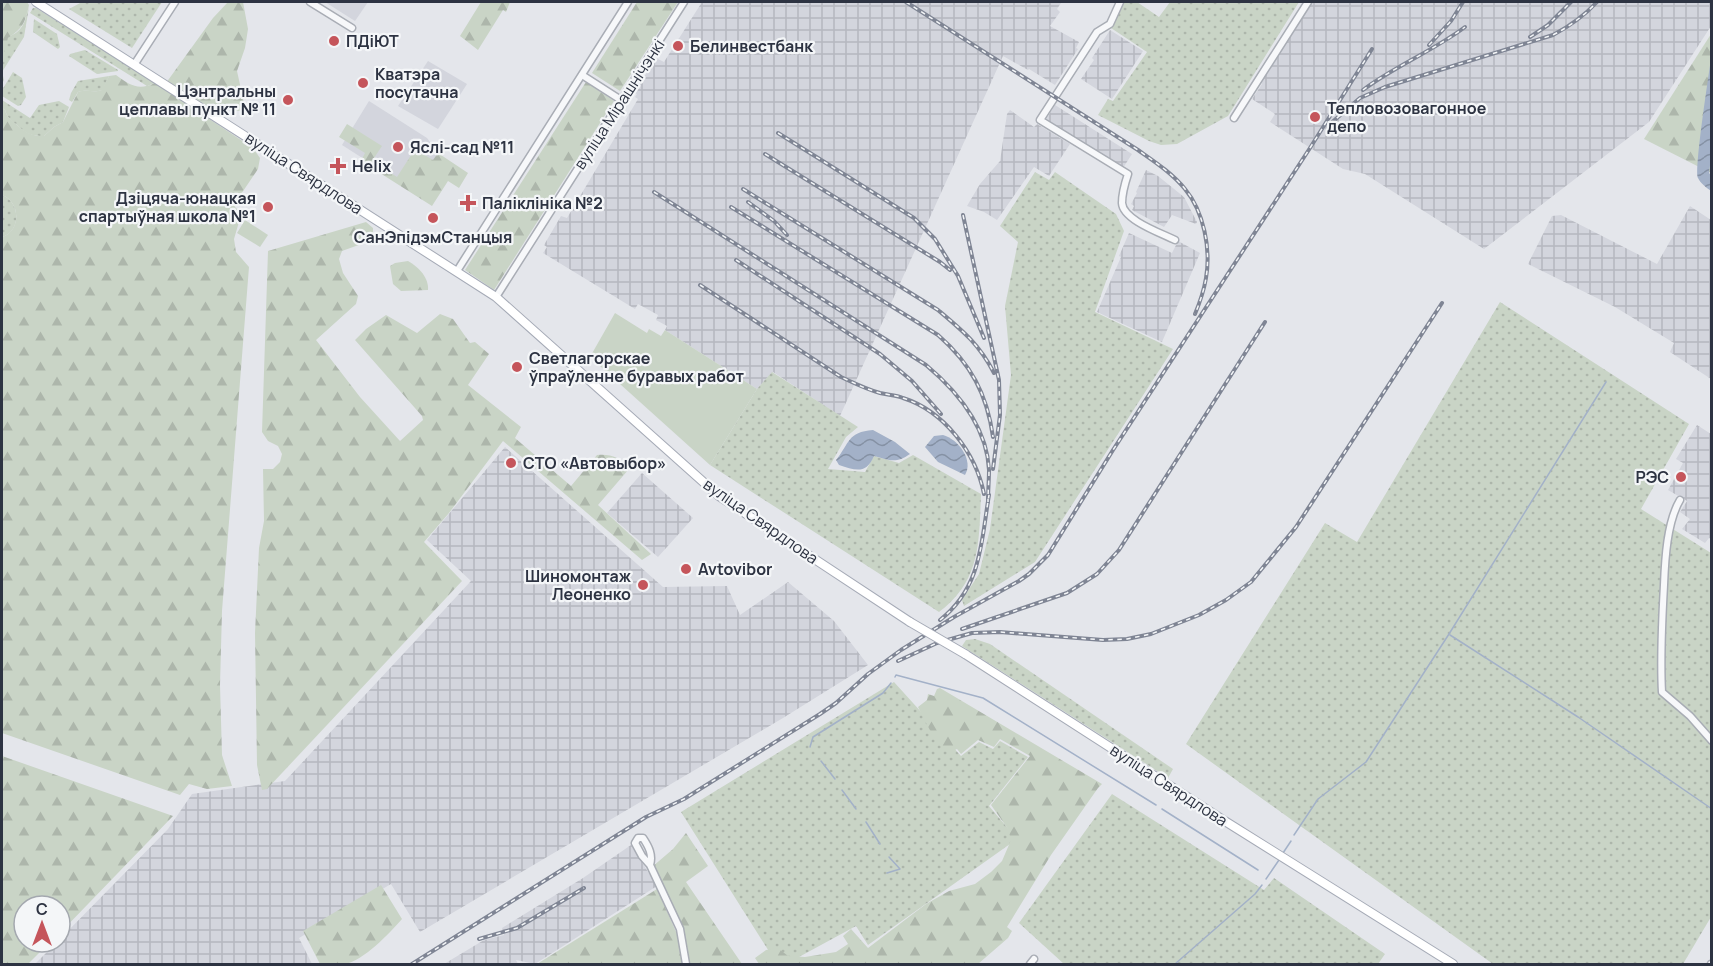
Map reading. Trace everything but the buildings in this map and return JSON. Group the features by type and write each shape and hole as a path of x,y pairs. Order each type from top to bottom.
{"main road":[{"name":"вуліца Свярдлова","path":"36,2 496,297 720,496 910,622 965,654 1453,964"}],"street":[{"path":"134,65 175,2"},
{"path":"310,2 352,28"},
{"path":"457,271 628,2"},
{"name":"вуліца Мірашнічэнкі","path":"496,297 684,2"},
{"path":"1120,2 1110,24 1097,32 1040,120 1128,174 1122,205 1126,214 1175,240"},
{"path":"1234,118 1308,2"},
{"path":"582,75 621,100"},
{"path":"1680,500 1674,510 1665,556 1661,641 1662,692 1690,716 1712,741"},
{"path":"650,865 680,929 686,964"}],"shaded area":[{"path":"325,2 368,2 355,21"},
{"path":"702,2 1058,2 1061,3 1057,9 1060,12 1050,26 1079,42 1076,48 1078,49 1055,85 1003,56 840,416 773,372 757,389 665,330 667,326 656,320 658,315 638,304 635,309 543,253 547,247 544,245 561,216 567,218 638,99 635,97 637,94 634,93 656,58 664,62"},
{"path":"1312,2 1711,2 1711,26 1649,122 1484,249 1365,174 1343,169 1270,122 1275,114 1252,99"},
{"path":"1110,30 1143,51 1112,99 1081,79"},
{"path":"428,61 467,84 438,129 398,106"},
{"path":"369,101 427,138 436,150 434,153 440,158 411,189 342,145"},
{"path":"1055,105 1132,154 1123,168 1049,123 1047,118"},
{"path":"1010,110 1034,127 1037,124 1070,144 1049,176 1034,167 997,220 967,206 980,184 1000,161 1007,114"},
{"path":"1146,170 1158,176 1184,197 1196,224 1172,215 1164,227 1132,210 1134,206 1131,204"},
{"path":"1690,206 1711,220 1711,379 1670,352 1674,343 1615,307 1528,264 1552,216 1561,215 1657,264"},
{"path":"1129,233 1172,253 1178,241 1200,253 1162,342 1097,312"},
{"path":"1697,425 1711,434 1711,539 1709,538 1705,543 1682,529 1690,519 1680,512 1687,501 1668,490 1683,463 1676,459"},
{"path":"505,447 663,587 727,586 740,615 788,582 834,621 868,665 783,718 420,932 391,884 299,938 312,964 35,964 45,954 72,954 72,927 168,829 192,794 285,781 471,581 427,540"},
{"path":"642,473 693,518 658,557 607,513"},
{"path":"631,845 657,886 535,964 516,960 518,964 444,964 484,940 504,935 502,928"}],"green space":[{"path":"2,2 27,2 29,5 23,25 8,38 2,59"},
{"path":"82,2 162,2 132,48 69,9"},
{"path":"228,2 243,2 248,29 245,48 237,71 246,112 221,108 208,111 166,83 213,18"},
{"path":"481,2 510,2 506,12 503,10 478,50 460,36"},
{"path":"637,2 678,2 620,91 592,73"},
{"path":"1124,2 1137,2 1159,17 1170,2 1299,2 1228,116 1177,144 1161,145 1098,115 1108,99 1113,101 1147,52 1111,28"},
{"path":"29,7 24,37 2,72 6,41 22,27"},
{"path":"33,8 155,83 147,86 30,13"},
{"path":"34,19 57,34 60,47 58,49 33,32"},
{"path":"1711,34 1711,173 1644,139"},
{"path":"85,50 118,71 97,74 69,56"},
{"path":"13,72 22,78 26,97 18,106 2,96 2,90"},
{"path":"116,75 134,86 144,87 155,83 253,148 260,158 258,169 235,203 241,215 234,239 236,252 249,267 222,611 220,685 222,755 232,786 207,789 189,784 180,795 2,733 2,237 13,229 16,216 13,204 2,195 2,108 23,130 33,135 44,136 63,122 78,92 102,90 109,76"},
{"path":"109,76 103,90 78,92 72,102 69,100 78,81"},
{"path":"586,82 614,101 494,290 465,270"},
{"path":"2,100 30,118 39,105 59,101 69,107 63,122 44,136 36,136 23,131 10,119 2,108"},
{"path":"347,124 382,146 372,161 397,177 415,149 433,160 438,153 468,173 459,188 448,181 432,206 361,161 365,153 339,137"},
{"path":"1035,172 1049,180 1055,172 1116,214 1124,231 1095,312 1173,349 1035,562 964,606 962,600 979,574 990,529 1011,375 1005,306 1018,242 1000,226"},
{"path":"2,195 13,204 16,217 13,229 2,237"},
{"path":"245,220 268,235 260,247 237,233"},
{"path":"366,222 373,228 373,237 367,242 342,251 339,259 343,273 358,296 356,304 316,340 360,397 400,441 423,420 422,416 355,340 386,315 417,333 440,314 453,319 470,343 475,342 489,354 468,385 521,427 515,438 571,486 597,455 615,457 629,469 598,505 651,554 642,560 503,441 449,513 424,542 462,581 267,789 262,790 257,765 255,633 259,548 264,521 263,469 273,469 280,462 282,454 278,446 268,441 262,432 268,251"},
{"path":"408,261 422,273 427,281 428,290 401,291 393,284 390,266"},
{"path":"1500,302 1689,424 1641,509 1711,553 1711,917 1683,964 1493,964 1186,744 1325,523 1357,542"},
{"path":"615,313 647,333 649,329 661,336 665,330 757,389 710,465 590,357"},
{"path":"772,372 858,427 846,437 828,469 865,472 874,456 899,463 913,455 981,494 980,528 975,559 963,587 939,612 710,465 757,389"},
{"path":"975,639 990,644 1173,769 1168,778 962,646 966,640"},
{"path":"894,682 961,756 979,742 993,749 1000,741 1028,757 989,806 1017,839 868,945 856,926 786,964 777,964 681,812"},
{"path":"940,688 1102,784 1051,855 1007,927 1012,931 1008,938 978,964 759,964 755,958 766,950 778,948 788,956 805,957 836,952 848,944 843,936 851,929 868,948 926,904 949,891 975,884 1002,861 1011,840 1008,829 991,805 1030,756 1000,739 994,747 978,740 961,754 957,749 951,752 946,749 932,732 918,707 927,700 928,694 934,696"},
{"path":"2,756 173,816 72,921 72,894 12,894 12,954 38,954 28,964 2,964"},
{"path":"1112,794 1264,890 1274,878 1385,954 1378,964 1064,964 1019,923"},
{"path":"686,833 708,866 686,882 742,964 688,964 682,931 652,867 673,849"},
{"path":"381,885 402,919 360,958 342,965 320,964 303,931"},
{"path":"657,889 677,934 682,964 537,964"}],"water":[{"path":"1711,58 1712,151 1709,173 1711,191 1699,180 1697,171"},
{"path":"873,430 895,442 910,454 896,460 874,456 864,469 860,470 839,465 836,460 850,439 858,433"},
{"path":"943,435 959,445 963,451 967,463 965,475 938,462 925,447 934,436"}],"waterway":[{"path":"1294,835 1318,799 1366,762 1449,634 1606,382"},
{"path":"1450,635 1578,717 1712,809"},
{"path":"895,677 896,675 983,698 1156,805"},
{"path":"810,747 813,737 883,693 891,683"},
{"path":"821,761 835,779"},
{"path":"842,790 856,809"},
{"path":"1162,809 1258,870"},
{"path":"866,822 880,844"},
{"path":"1283,853 1291,841"},
{"path":"887,873 900,869 889,857"},
{"path":"1266,879 1279,860"},
{"path":"1175,964 1255,894 1262,885"}],"railway":[{"path":"906,2 1138,150 1180,183 1192,198 1197,209 1207,243 1206,278 1195,314"},
{"path":"1429,45 1451,21 1463,2"},
{"path":"1530,37 1548,25 1571,2"},
{"path":"1330,124 1360,98 1385,87 1553,35 1587,12 1597,2"},
{"path":"1363,90 1465,27"},
{"path":"412,964 646,817 684,799 820,714 901,650 1029,574 1048,555 1113,450 1372,49"},
{"path":"778,133 914,218 935,239 958,276 984,338"},
{"path":"765,154 950,270"},
{"path":"743,189 938,310 970,338 994,373"},
{"path":"654,192 926,365 938,375 959,398 983,439 989,470 988,502"},
{"path":"748,202 774,221 787,235"},
{"path":"731,207 938,335 960,357 976,381 987,407 993,437"},
{"path":"963,215 999,380 1000,415 993,469"},
{"path":"736,260 880,354 912,381 941,414"},
{"path":"700,285 841,377 883,394 898,396 932,413 945,423 966,449 974,464 984,494"},
{"path":"898,661 937,643 972,633 1000,632 1103,640 1127,639 1151,634 1199,615 1226,600 1251,582 1296,527 1442,303"},
{"path":"962,629 1067,593 1097,574 1119,550 1265,322"},
{"path":"940,620 954,607 972,578 981,547 989,495"},
{"path":"479,939 517,928 584,888"}],"place":[{"name":"ПДіЮТ","path":"334,41"},
{"name":"Белинвестбанк","path":"678,46"},
{"name":"Кватэра посутачна","path":"363,83"},
{"name":"Цэнтральны цеплавы пункт № 11","path":"288,100"},
{"name":"Тепловозовагонное депо","path":"1315,117"},
{"name":"Яслі-сад №11","path":"398,147"},
{"name":"Helix","path":"338,166"},
{"name":"Паліклініка №2","path":"468,203"},
{"name":"Дзіцяча-юнацкая спартыўная школа №1","path":"268,207"},
{"name":"СанЭпідэмСтанцыя","path":"433,218"},
{"name":"Светлагорскае ўпраўленне буравых работ","path":"517,367"},
{"name":"СТО «Автовыбор»","path":"511,463"},
{"name":"РЭС","path":"1681,477"},
{"name":"Avtovibor","path":"686,569"},
{"name":"Шиномонтаж Леоненко","path":"643,585"}]}
